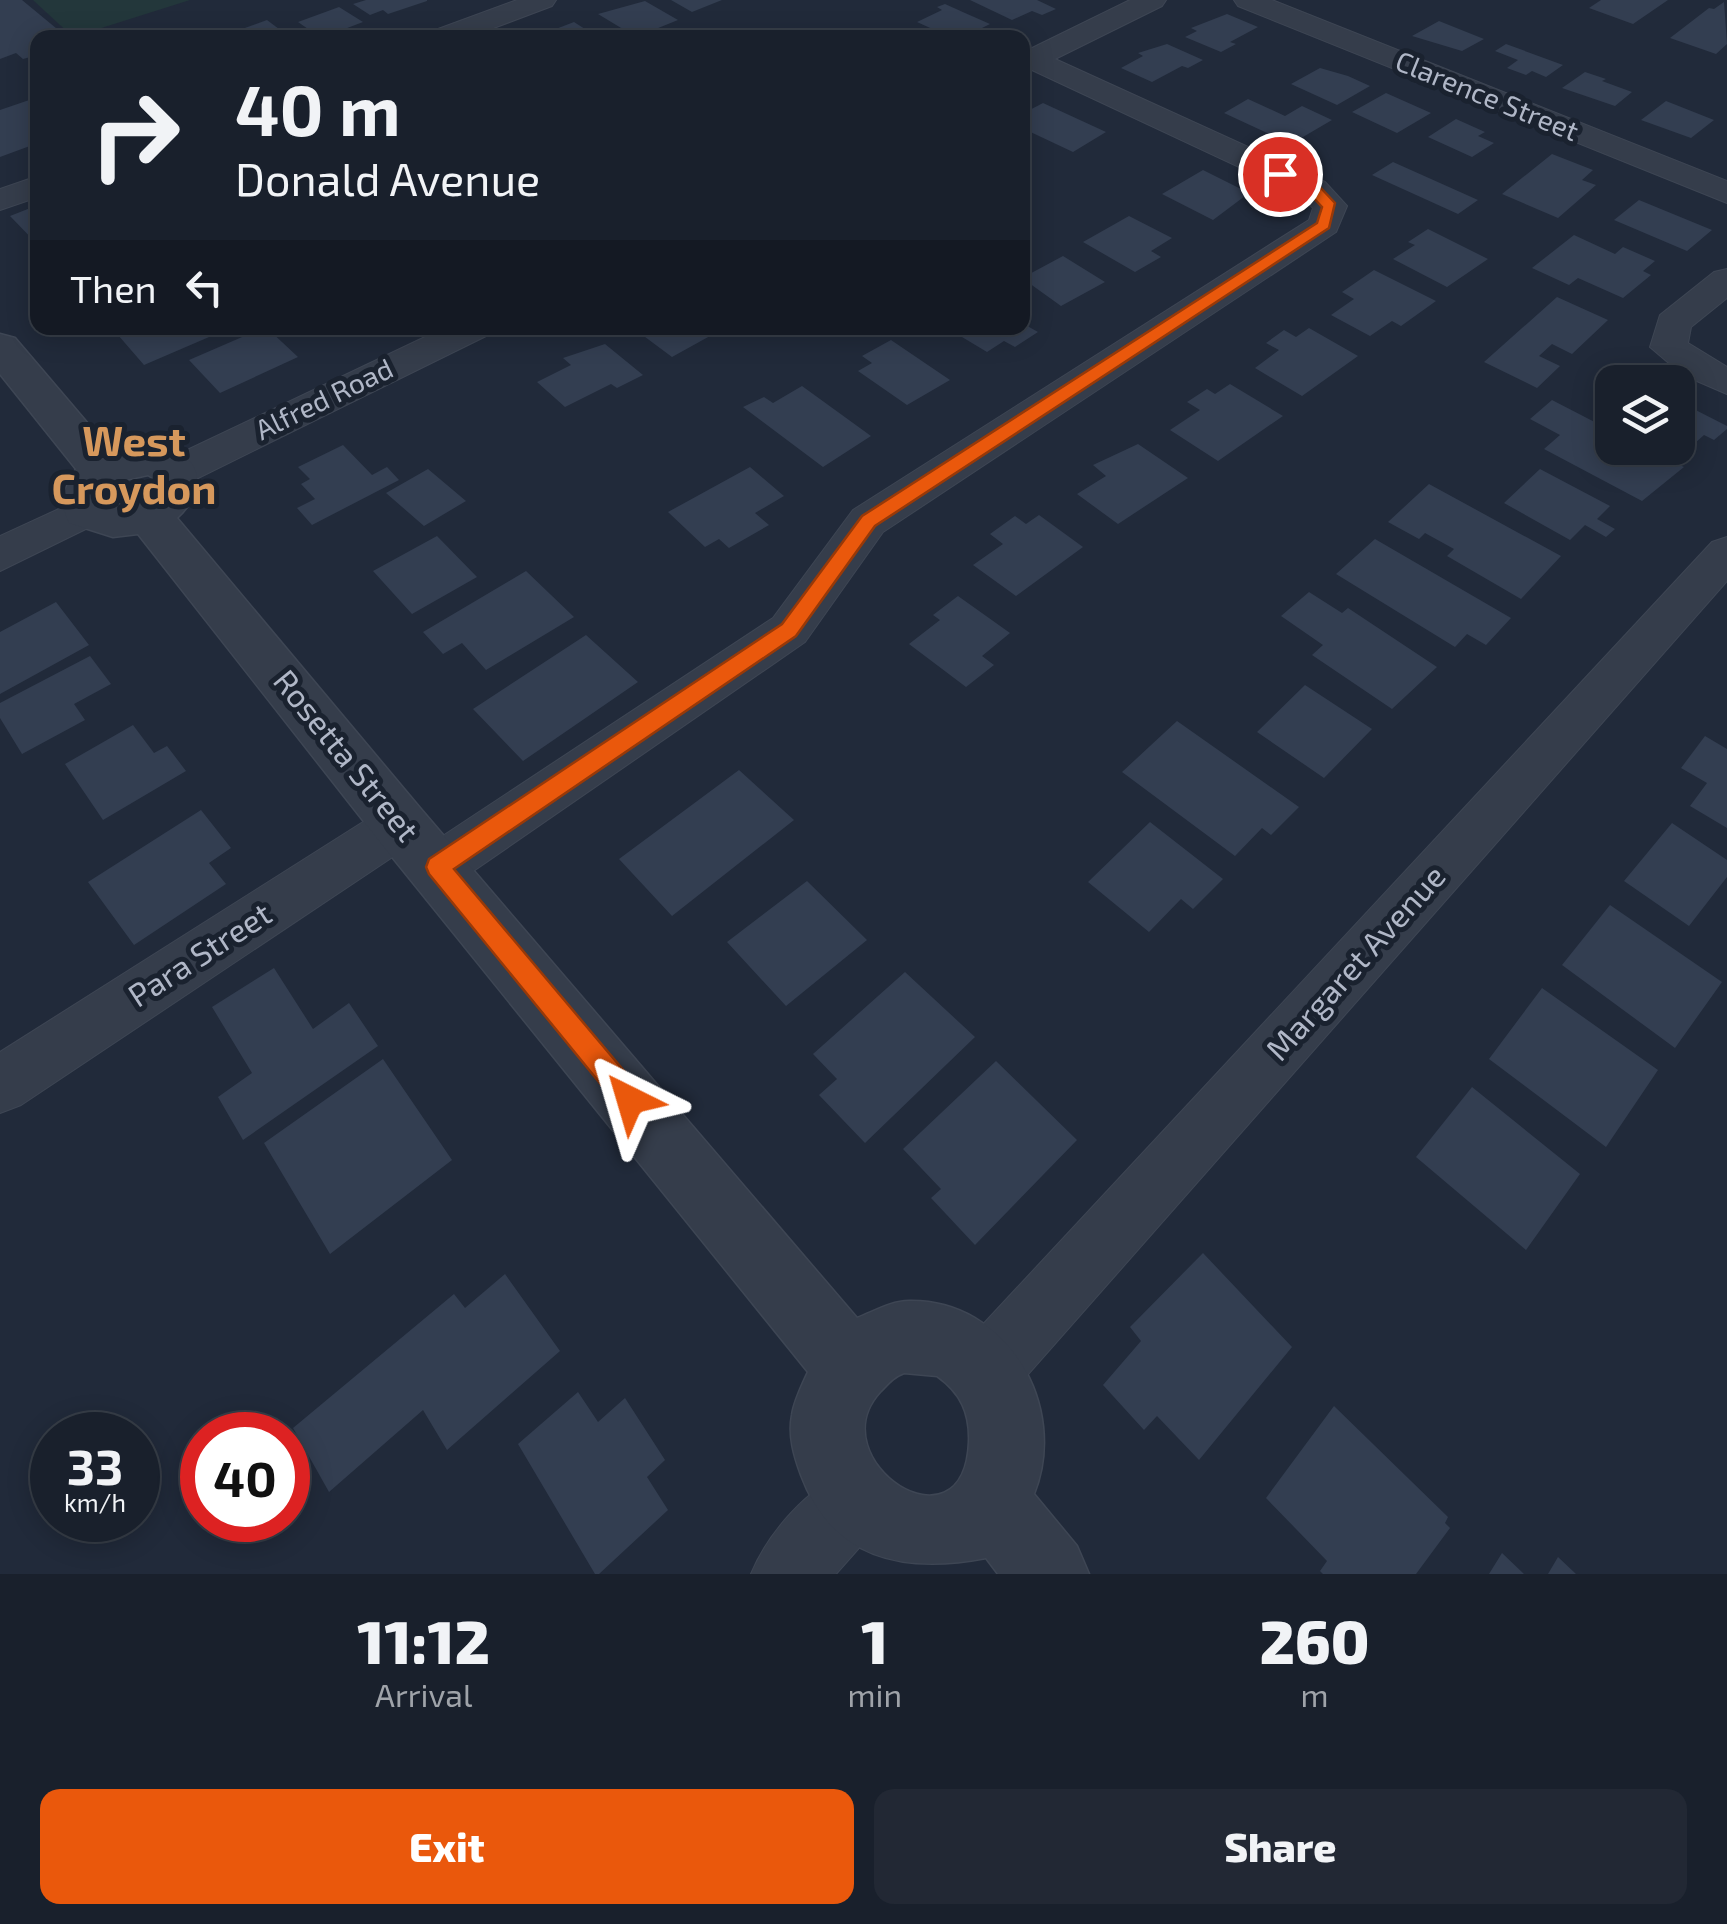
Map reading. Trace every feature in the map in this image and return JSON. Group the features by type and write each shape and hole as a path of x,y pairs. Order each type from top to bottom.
{"street":[{"path":"461,30 542,0"},
{"path":"1030,60 1152,0"},
{"name":"Clarence Street","path":"1248,0 1727,193"},
{"name":"Para Street","path":"0,1086 789,630 868,521 1324,225 1330,206 1313,189 1030,62"},
{"path":"0,200 30,189"},
{"path":"1727,280 1673,323 1669,347 1696,367 1727,382"},
{"name":"Alfred Road","path":"162,493 460,335"},
{"path":"0,347 94,492"},
{"path":"0,555 142,460 158,461 162,493"},
{"name":"Rosetta Street","path":"162,493 419,846 851,1367"},
{"name":"Margaret Avenue","path":"985,1372 1727,553"},
{"path":"904,1336 948,1342 985,1372 1001,1399 1008,1454 991,1503 978,1519 948,1539 905,1542 873,1528 850,1506 834,1476 827,1443 830,1410 851,1367 872,1348 904,1336"},
{"path":"991,1503 1049,1574"},
{"path":"787,1574 850,1506"}],"green space":[{"path":"33,0 190,0 95,30 65,30"}],"building":[{"path":"0,0 22,0 58,30 30,30 30,57 23,59 16,53 0,59"},
{"path":"366,0 427,1 388,14 383,10 370,15 353,4"},
{"path":"671,0 722,0 692,12"},
{"path":"970,0 1037,0 1056,9 1042,15 1032,11 1012,20"},
{"path":"1601,0 1668,0 1633,24 1589,8"},
{"path":"645,1 678,20 653,30 624,30 598,14"},
{"path":"1724,2 1727,44 1716,54 1670,38 1709,8"},
{"path":"945,4 990,24 978,30 935,30 917,22 942,10 937,7"},
{"path":"339,7 363,22 342,30 310,30 298,22"},
{"path":"1227,14 1258,27 1230,42 1236,44 1221,52 1185,37 1197,31 1191,28"},
{"path":"267,20 280,30 239,30"},
{"path":"1439,21 1484,39 1462,51 1412,36"},
{"path":"574,22 586,30 553,30"},
{"path":"1167,44 1203,60 1152,82 1121,68 1143,56 1138,53"},
{"path":"1506,44 1563,65 1546,77 1507,68 1518,60 1495,51"},
{"path":"1320,68 1370,86 1337,105 1291,84"},
{"path":"1585,72 1632,92 1615,106 1562,88"},
{"path":"1386,93 1431,113 1397,133 1352,112"},
{"path":"1248,99 1285,116 1302,106 1332,120 1291,144 1224,113"},
{"path":"30,100 30,146 0,157 0,110"},
{"path":"1666,101 1714,120 1691,138 1641,120"},
{"path":"1043,103 1106,132 1073,152 1030,132 1030,110"},
{"path":"1456,119 1485,132 1478,136 1494,143 1472,157 1428,137"},
{"path":"1552,154 1593,170 1582,180 1596,185 1558,218 1502,194"},
{"path":"1393,162 1478,200 1458,214 1372,175"},
{"path":"1203,170 1249,193 1213,220 1162,194"},
{"path":"1639,200 1712,230 1687,251 1614,220"},
{"path":"30,208 30,237 10,216"},
{"path":"1129,216 1172,238 1151,251 1161,257 1135,272 1083,242"},
{"path":"1428,229 1488,259 1447,287 1393,259 1415,245 1408,242"},
{"path":"1574,235 1615,254 1623,247 1655,261 1643,271 1651,275 1623,298 1578,278 1569,285 1532,268"},
{"path":"1063,256 1105,282 1061,306 1030,284 1030,274"},
{"path":"1374,270 1436,301 1401,326 1392,321 1370,336 1331,315 1354,299 1342,292"},
{"path":"1557,297 1608,320 1572,354 1552,344 1539,356 1560,366 1537,388 1484,362"},
{"path":"1030,328 1038,332 1015,347 1004,341 987,352 959,335 1030,335"},
{"path":"1309,328 1358,356 1302,396 1255,368 1279,350 1266,343 1284,330 1296,337"},
{"path":"118,335 214,335 144,365"},
{"path":"247,335 274,335 298,357 220,393 189,360"},
{"path":"642,335 712,335 672,357"},
{"path":"891,340 950,380 907,405 858,371 872,363 862,356"},
{"path":"605,344 643,375 617,388 611,384 565,407 537,382 571,365 563,358"},
{"path":"1230,384 1283,416 1218,461 1170,430 1200,410 1187,402 1207,389 1215,394"},
{"path":"802,386 871,436 823,467 743,407 764,397 773,403"},
{"path":"1552,400 1595,422 1595,465 1684,467 1642,501 1544,449 1560,435 1530,419"},
{"path":"1695,410 1727,426 1714,440 1704,435 1695,443"},
{"path":"1138,444 1188,478 1118,524 1077,494 1106,476 1093,465"},
{"path":"343,445 372,475 387,467 399,480 312,525 297,508 315,499 301,484 310,479 298,467"},
{"path":"750,467 784,496 755,513 769,525 729,548 719,539 705,547 668,512"},
{"path":"428,469 466,501 424,526 386,493"},
{"path":"1540,469 1610,506 1597,519 1615,529 1606,537 1585,525 1570,540 1504,503"},
{"path":"1429,484 1561,556 1521,599 1447,556 1454,549 1425,533 1419,539 1388,522"},
{"path":"1039,515 1083,547 1016,596 973,565 1003,544 990,534 1015,516 1026,524"},
{"path":"437,536 477,577 412,614 373,571"},
{"path":"1375,539 1511,618 1486,645 1467,634 1455,647 1336,574"},
{"path":"526,571 574,617 486,670 462,643 443,654 423,632"},
{"path":"1309,592 1342,613 1348,608 1437,667 1392,709 1312,655 1323,645 1281,616"},
{"path":"958,596 1010,633 982,656 994,665 966,687 909,644 940,620 933,615"},
{"path":"56,602 89,645 0,694 0,632"},
{"path":"586,635 638,682 523,761 473,709"},
{"path":"90,656 111,684 74,704 85,720 22,754 0,718 0,703"},
{"path":"1305,685 1372,729 1324,778 1257,732"},
{"path":"1177,721 1299,807 1271,835 1262,828 1235,856 1122,772"},
{"path":"133,725 154,753 167,746 186,771 103,820 65,764"},
{"path":"1705,736 1727,749 1727,828 1690,806 1707,783 1681,768"},
{"path":"739,770 794,820 672,916 619,859"},
{"path":"201,810 231,848 209,863 226,884 134,945 88,882"},
{"path":"1150,822 1223,879 1193,909 1181,899 1149,932 1088,882"},
{"path":"1672,823 1727,860 1727,877 1689,926 1624,881"},
{"path":"807,881 867,940 786,1006 727,942"},
{"path":"1610,905 1722,982 1675,1048 1562,965"},
{"path":"274,968 313,1029 349,1003 378,1046 243,1140 218,1097 252,1073 212,1007"},
{"path":"905,972 975,1037 865,1143 819,1095 837,1079 813,1054"},
{"path":"1542,988 1658,1070 1606,1147 1489,1059"},
{"path":"383,1059 452,1160 330,1254 264,1143"},
{"path":"996,1061 1077,1140 975,1245 931,1198 941,1189 903,1149"},
{"path":"1472,1087 1580,1174 1526,1250 1416,1157"},
{"path":"1203,1253 1292,1347 1199,1460 1157,1416 1144,1430 1103,1385 1141,1341 1130,1327"},
{"path":"505,1274 560,1351 447,1450 423,1410 329,1492 310,1458 310,1414 454,1294 465,1308"},
{"path":"578,1392 598,1422 625,1398 665,1460 647,1477 668,1510 599,1574 595,1574 518,1444"},
{"path":"1334,1406 1448,1517 1445,1523 1450,1528 1416,1574 1323,1574 1320,1571 1327,1561 1266,1498"},
{"path":"1502,1553 1524,1574 1489,1574"},
{"path":"1558,1557 1576,1574 1548,1574"}],"district":[{"name":"West Croydon","path":"134,465"}],"route":[{"path":"630,1100 438,867 789,630 868,521 1324,225 1330,206 1313,189 1280,174"}]}
